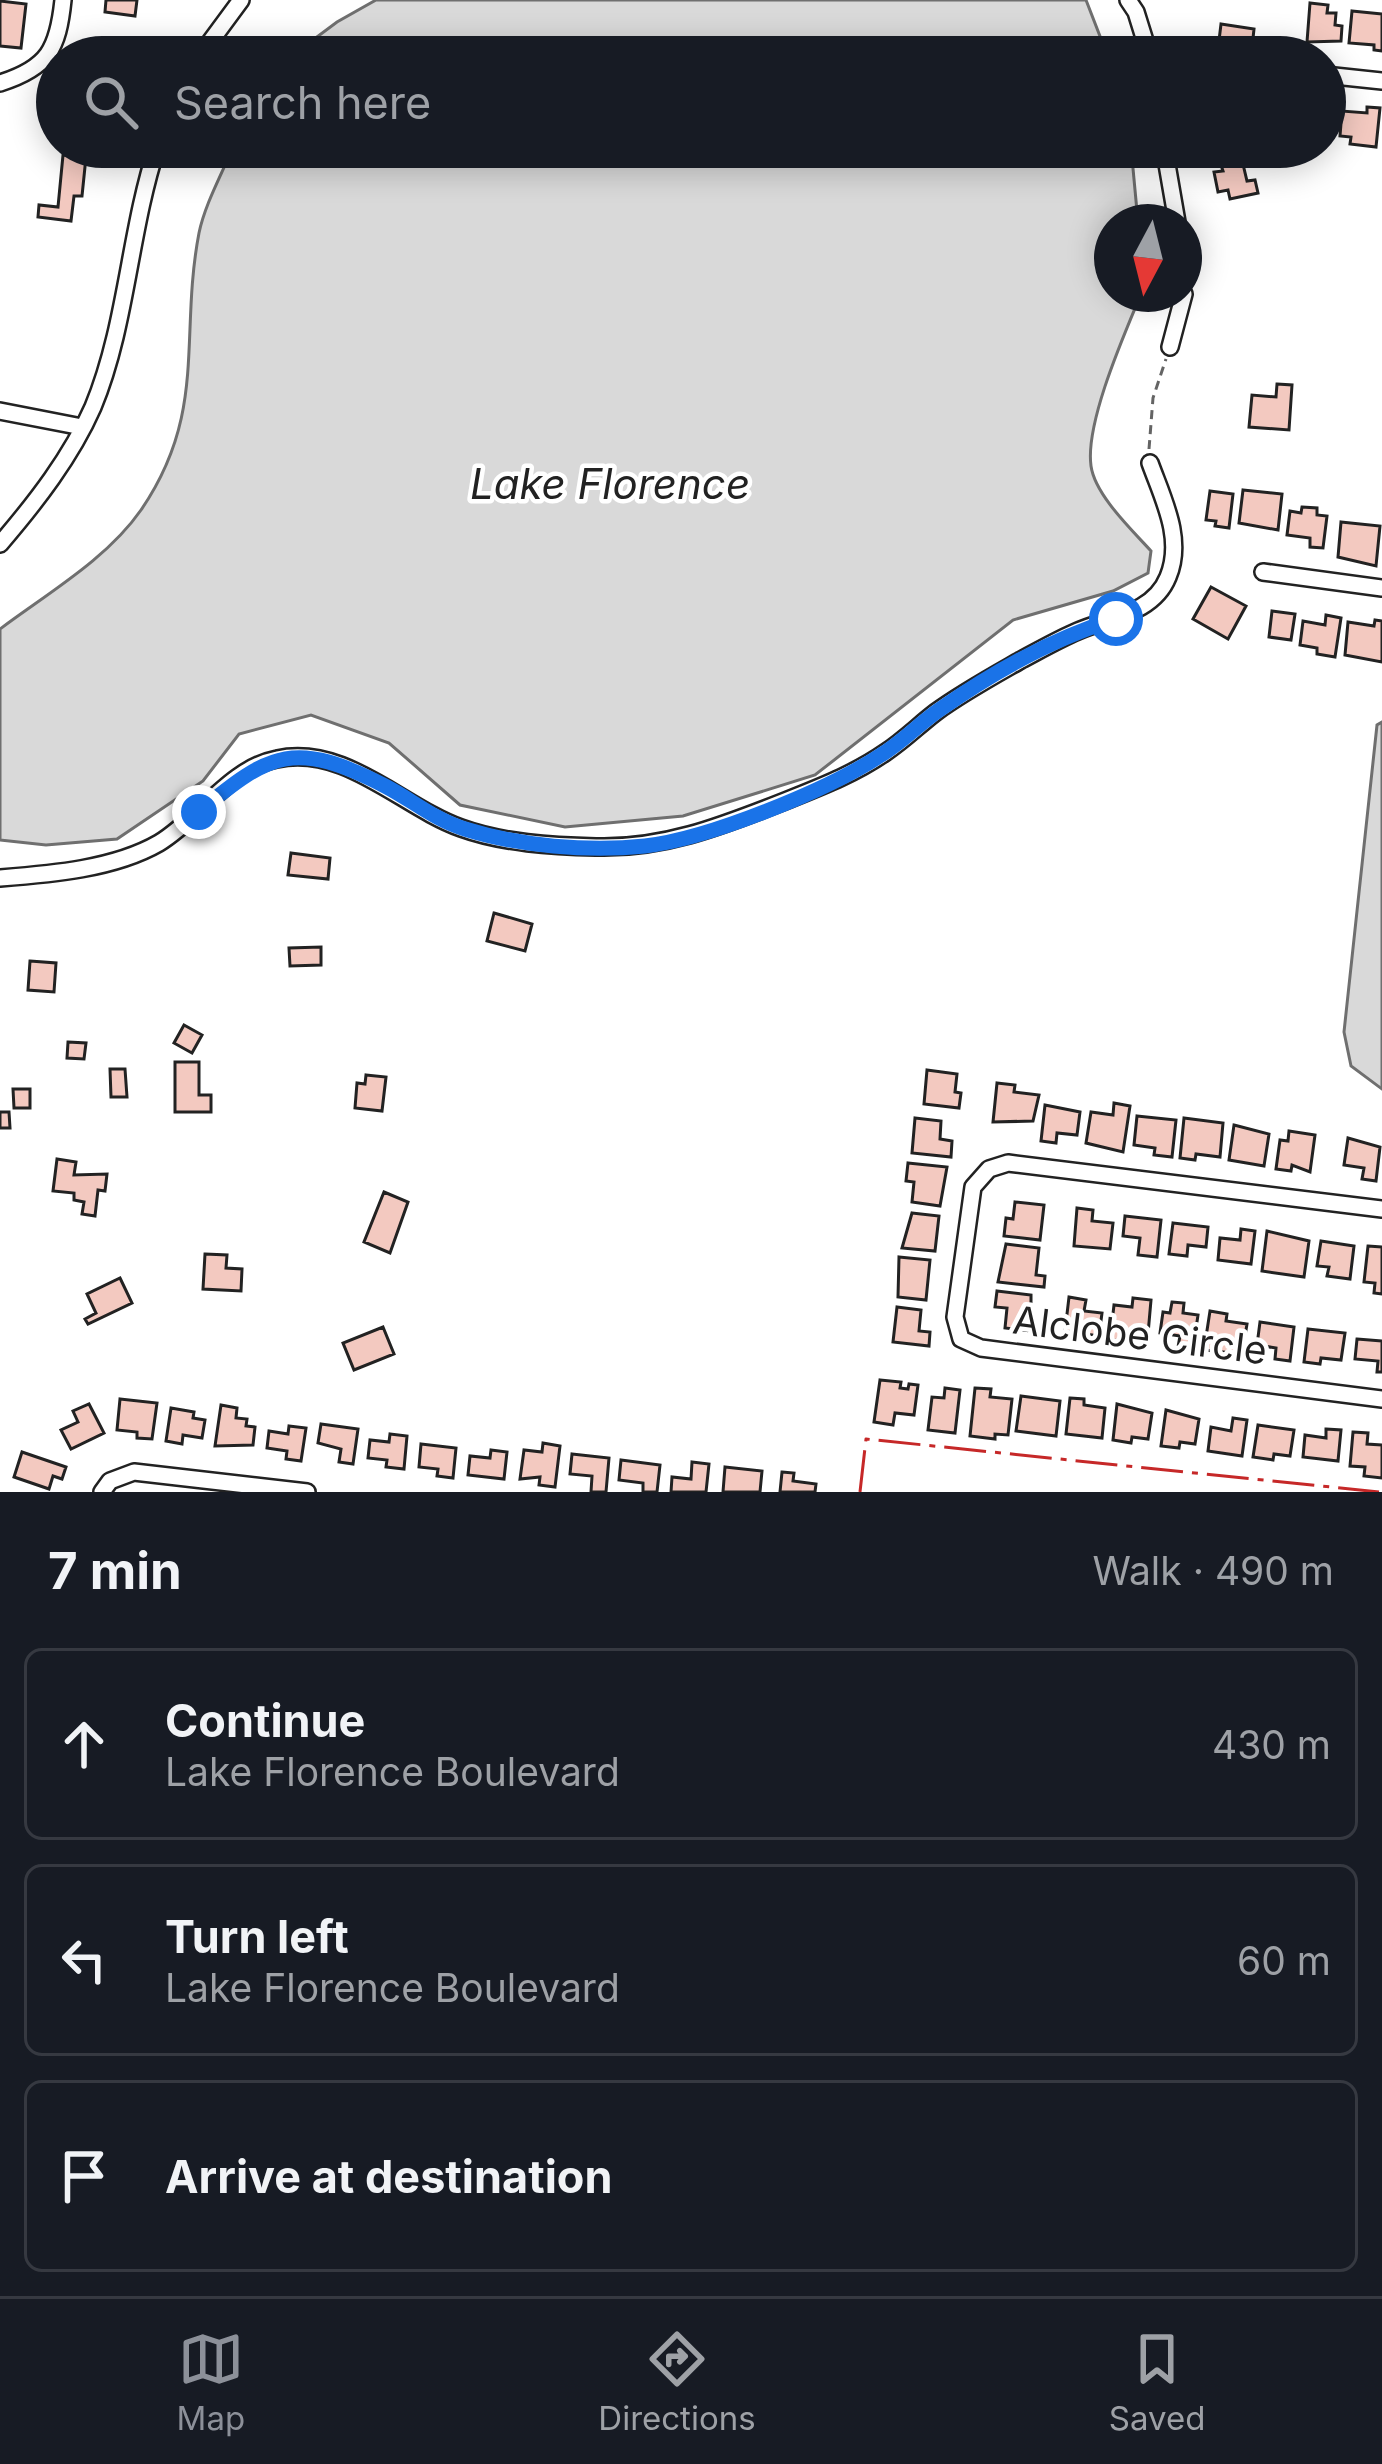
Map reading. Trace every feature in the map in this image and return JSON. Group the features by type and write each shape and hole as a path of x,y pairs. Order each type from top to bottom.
{"street":[{"path":"57,36 63,0"},
{"path":"214,36 241,0"},
{"path":"1128,0 1143,36"},
{"path":"0,83 36,68"},
{"path":"1346,77 1382,81"},
{"path":"0,544 59,467 82,427 110,352 151,168"},
{"path":"1168,168 1174,204"},
{"path":"1170,347 1179,312"},
{"path":"0,411 82,427"},
{"path":"0,878 110,861 158,844 245,772 275,759 305,757 386,786 463,829 520,841 645,846 698,835 847,777 938,711 1019,662 1080,630 1150,602 1168,579 1175,548 1150,463"},
{"path":"1263,572 1382,588"},
{"name":"Alclobe Circle","path":"1382,1209 1008,1163 989,1169 973,1187 955,1317 962,1339 981,1348 1382,1400"},
{"path":"102,1492 110,1481 134,1472 308,1492"}],"path":[{"path":"1150,463 1153,398 1170,347"}],"water":[{"path":"376,0 1086,0 1100,36 318,36"},
{"name":"Lake Florence","path":"223,168 1133,168 1136,204 1094,204 1094,312 1134,312 1100,403 1091,466 1107,500 1151,551 1148,573 1113,591 1013,620 815,775 683,816 565,827 460,805 389,743 311,715 239,734 203,781 117,839 46,845 0,840 0,629 111,544 141,510 162,474 184,407 199,233"},
{"path":"1382,722 1382,1089 1351,1066 1344,1032 1377,725"}],"building":[{"path":"106,0 137,0 135,16 105,12"},
{"path":"0,1 26,4 21,48 0,46"},
{"path":"1310,3 1328,5 1327,13 1336,13 1335,25 1342,26 1341,36 1307,36"},
{"path":"1352,11 1382,14 1382,51 1374,50 1374,45 1349,43"},
{"path":"1221,24 1254,29 1253,36 1220,36"},
{"path":"1367,107 1380,108 1376,147 1350,144 1346,111 1367,113"},
{"path":"62,168 85,168 82,196 74,196 71,221 38,217 39,205 58,207"},
{"path":"1244,168 1247,181 1255,180 1258,193 1230,199 1228,190 1218,192 1214,172"},
{"path":"1277,384 1292,385 1289,430 1249,427 1252,395 1276,397"},
{"path":"1243,490 1282,494 1278,530 1239,523"},
{"path":"1210,491 1233,494 1229,528 1206,520"},
{"path":"1302,507 1317,508 1317,515 1327,516 1323,548 1310,547 1310,538 1287,535 1290,511 1301,513"},
{"path":"1341,522 1380,526 1376,566 1338,557"},
{"path":"1211,587 1246,606 1228,639 1193,619"},
{"path":"1272,611 1295,614 1291,640 1269,637"},
{"path":"1326,615 1341,618 1335,657 1300,645 1303,621 1325,625"},
{"path":"1375,620 1382,621 1382,662 1345,655 1348,622 1374,626"},
{"path":"291,853 330,858 328,879 288,875"},
{"path":"494,913 532,924 525,951 487,941"},
{"path":"321,947 321,965 290,966 289,948"},
{"path":"30,961 56,963 54,992 28,990"},
{"path":"184,1025 202,1035 192,1053 174,1043"},
{"path":"68,1042 86,1043 84,1059 67,1058"},
{"path":"175,1062 199,1062 199,1095 211,1095 211,1112 175,1112"},
{"path":"110,1069 125,1069 127,1097 111,1097"},
{"path":"927,1070 957,1074 959,1108 924,1104"},
{"path":"366,1075 386,1077 382,1111 355,1108 357,1083 365,1084"},
{"path":"997,1083 1015,1085 1014,1092 1039,1095 1033,1121 993,1122"},
{"path":"13,1089 30,1089 30,1108 14,1108"},
{"path":"1114,1103 1130,1106 1123,1152 1086,1143 1091,1112 1113,1115"},
{"path":"1045,1105 1080,1112 1077,1135 1057,1133 1056,1143 1041,1141"},
{"path":"0,1112 9,1112 10,1128 0,1128"},
{"path":"1137,1116 1176,1120 1172,1157 1134,1145"},
{"path":"915,1118 941,1121 940,1139 952,1141 951,1157 912,1153"},
{"path":"1184,1118 1223,1123 1220,1157 1180,1158"},
{"path":"1234,1125 1269,1134 1264,1166 1229,1160"},
{"path":"1289,1131 1315,1135 1310,1172 1292,1165 1291,1171 1276,1169 1280,1140 1288,1141"},
{"path":"1348,1138 1380,1147 1376,1181 1362,1179 1364,1168 1344,1165"},
{"path":"57,1159 76,1162 74,1175 107,1174 105,1191 98,1190 95,1216 82,1214 84,1202 74,1200 74,1193 53,1191"},
{"path":"908,1163 947,1167 940,1206 912,1202 914,1182 906,1181"},
{"path":"384,1192 408,1202 390,1253 364,1242"},
{"path":"1015,1202 1044,1205 1040,1240 1004,1236 1006,1218 1013,1219"},
{"path":"1077,1208 1093,1210 1092,1221 1113,1223 1110,1249 1074,1246"},
{"path":"912,1213 939,1216 935,1251 902,1248"},
{"path":"1125,1216 1161,1220 1157,1257 1138,1255 1140,1238 1123,1236"},
{"path":"1173,1223 1208,1227 1206,1247 1188,1245 1187,1256 1169,1254"},
{"path":"1241,1229 1255,1231 1251,1264 1218,1260 1220,1238 1240,1240"},
{"path":"1267,1231 1309,1241 1304,1277 1262,1271"},
{"path":"1321,1241 1354,1246 1350,1279 1327,1276 1329,1267 1317,1266"},
{"path":"1006,1244 1039,1248 1036,1275 1045,1276 1044,1287 998,1282"},
{"path":"1368,1246 1382,1247 1382,1294 1374,1293 1375,1283 1364,1282"},
{"path":"205,1254 227,1255 226,1268 242,1269 241,1291 203,1289"},
{"path":"899,1257 930,1260 926,1300 898,1297"},
{"path":"120,1278 132,1303 88,1324 85,1319 96,1313 87,1294"},
{"path":"997,1291 1031,1295 1031,1331 1005,1328 1007,1308 995,1307"},
{"path":"1069,1297 1086,1300 1084,1311 1102,1313 1099,1336 1065,1331"},
{"path":"1133,1298 1151,1300 1148,1334 1126,1331 1125,1341 1110,1340 1114,1305 1132,1307"},
{"path":"1172,1302 1184,1303 1183,1313 1198,1315 1193,1349 1178,1347 1180,1336 1160,1333 1163,1312 1170,1313"},
{"path":"897,1307 921,1310 919,1331 930,1332 929,1346 893,1342"},
{"path":"1210,1311 1227,1314 1226,1321 1247,1324 1242,1354 1204,1350"},
{"path":"1260,1322 1294,1327 1290,1361 1275,1359 1276,1348 1257,1345"},
{"path":"383,1327 394,1354 354,1370 343,1343"},
{"path":"1308,1329 1345,1333 1341,1360 1304,1362"},
{"path":"1357,1339 1382,1341 1382,1372 1377,1372 1378,1361 1355,1359"},
{"path":"880,1380 901,1382 900,1388 918,1385 914,1415 895,1413 893,1425 874,1422"},
{"path":"945,1388 960,1390 955,1433 928,1430 932,1397 944,1398"},
{"path":"975,1388 991,1389 990,1397 1012,1399 1008,1435 995,1434 995,1439 970,1436"},
{"path":"1021,1396 1060,1401 1056,1436 1016,1431"},
{"path":"1070,1398 1105,1408 1102,1438 1066,1434"},
{"path":"120,1399 157,1403 152,1439 117,1430"},
{"path":"89,1404 104,1433 71,1449 61,1430 78,1422 73,1411"},
{"path":"1117,1404 1152,1413 1148,1439 1113,1440"},
{"path":"221,1405 237,1408 236,1418 247,1419 246,1426 255,1427 253,1445 215,1446"},
{"path":"171,1408 194,1412 193,1418 205,1420 202,1438 183,1435 182,1444 166,1441"},
{"path":"1166,1410 1199,1419 1195,1444 1161,1446"},
{"path":"1233,1418 1247,1420 1242,1456 1208,1451 1211,1427 1231,1431"},
{"path":"321,1424 358,1429 353,1464 339,1462 341,1449 318,1443"},
{"path":"1258,1425 1294,1430 1290,1456 1253,1457"},
{"path":"289,1426 306,1428 301,1461 286,1459 287,1451 267,1448 269,1431 288,1434"},
{"path":"1326,1429 1341,1430 1338,1461 1303,1457 1305,1435 1326,1438"},
{"path":"1353,1432 1368,1433 1367,1444 1382,1445 1382,1478 1364,1476 1365,1467 1350,1466"},
{"path":"390,1434 407,1436 404,1469 386,1467 387,1460 368,1458 370,1440 389,1442"},
{"path":"543,1443 560,1446 555,1487 539,1485 540,1477 520,1479 524,1450 542,1452"},
{"path":"421,1444 456,1448 453,1478 437,1476 438,1469 419,1467"},
{"path":"491,1450 507,1452 504,1479 468,1475 470,1456 490,1458"},
{"path":"22,1452 66,1467 62,1479 53,1476 49,1489 14,1477"},
{"path":"572,1454 609,1458 606,1492 591,1492 592,1476 570,1474"},
{"path":"621,1460 660,1465 657,1492 643,1492 643,1483 619,1480"},
{"path":"692,1462 709,1464 706,1492 671,1492 672,1477 691,1479"},
{"path":"725,1467 762,1471 760,1492 723,1492"},
{"path":"782,1472 794,1473 793,1481 816,1484 815,1492 780,1492"}],"power":[{"path":"860,1492 866,1439 1379,1492"}],"route":[{"path":"199,812 245,772 275,759 305,757 386,786 463,829 520,841 645,846 698,835 847,777 938,711 1019,662 1080,630 1116,619"}]}
